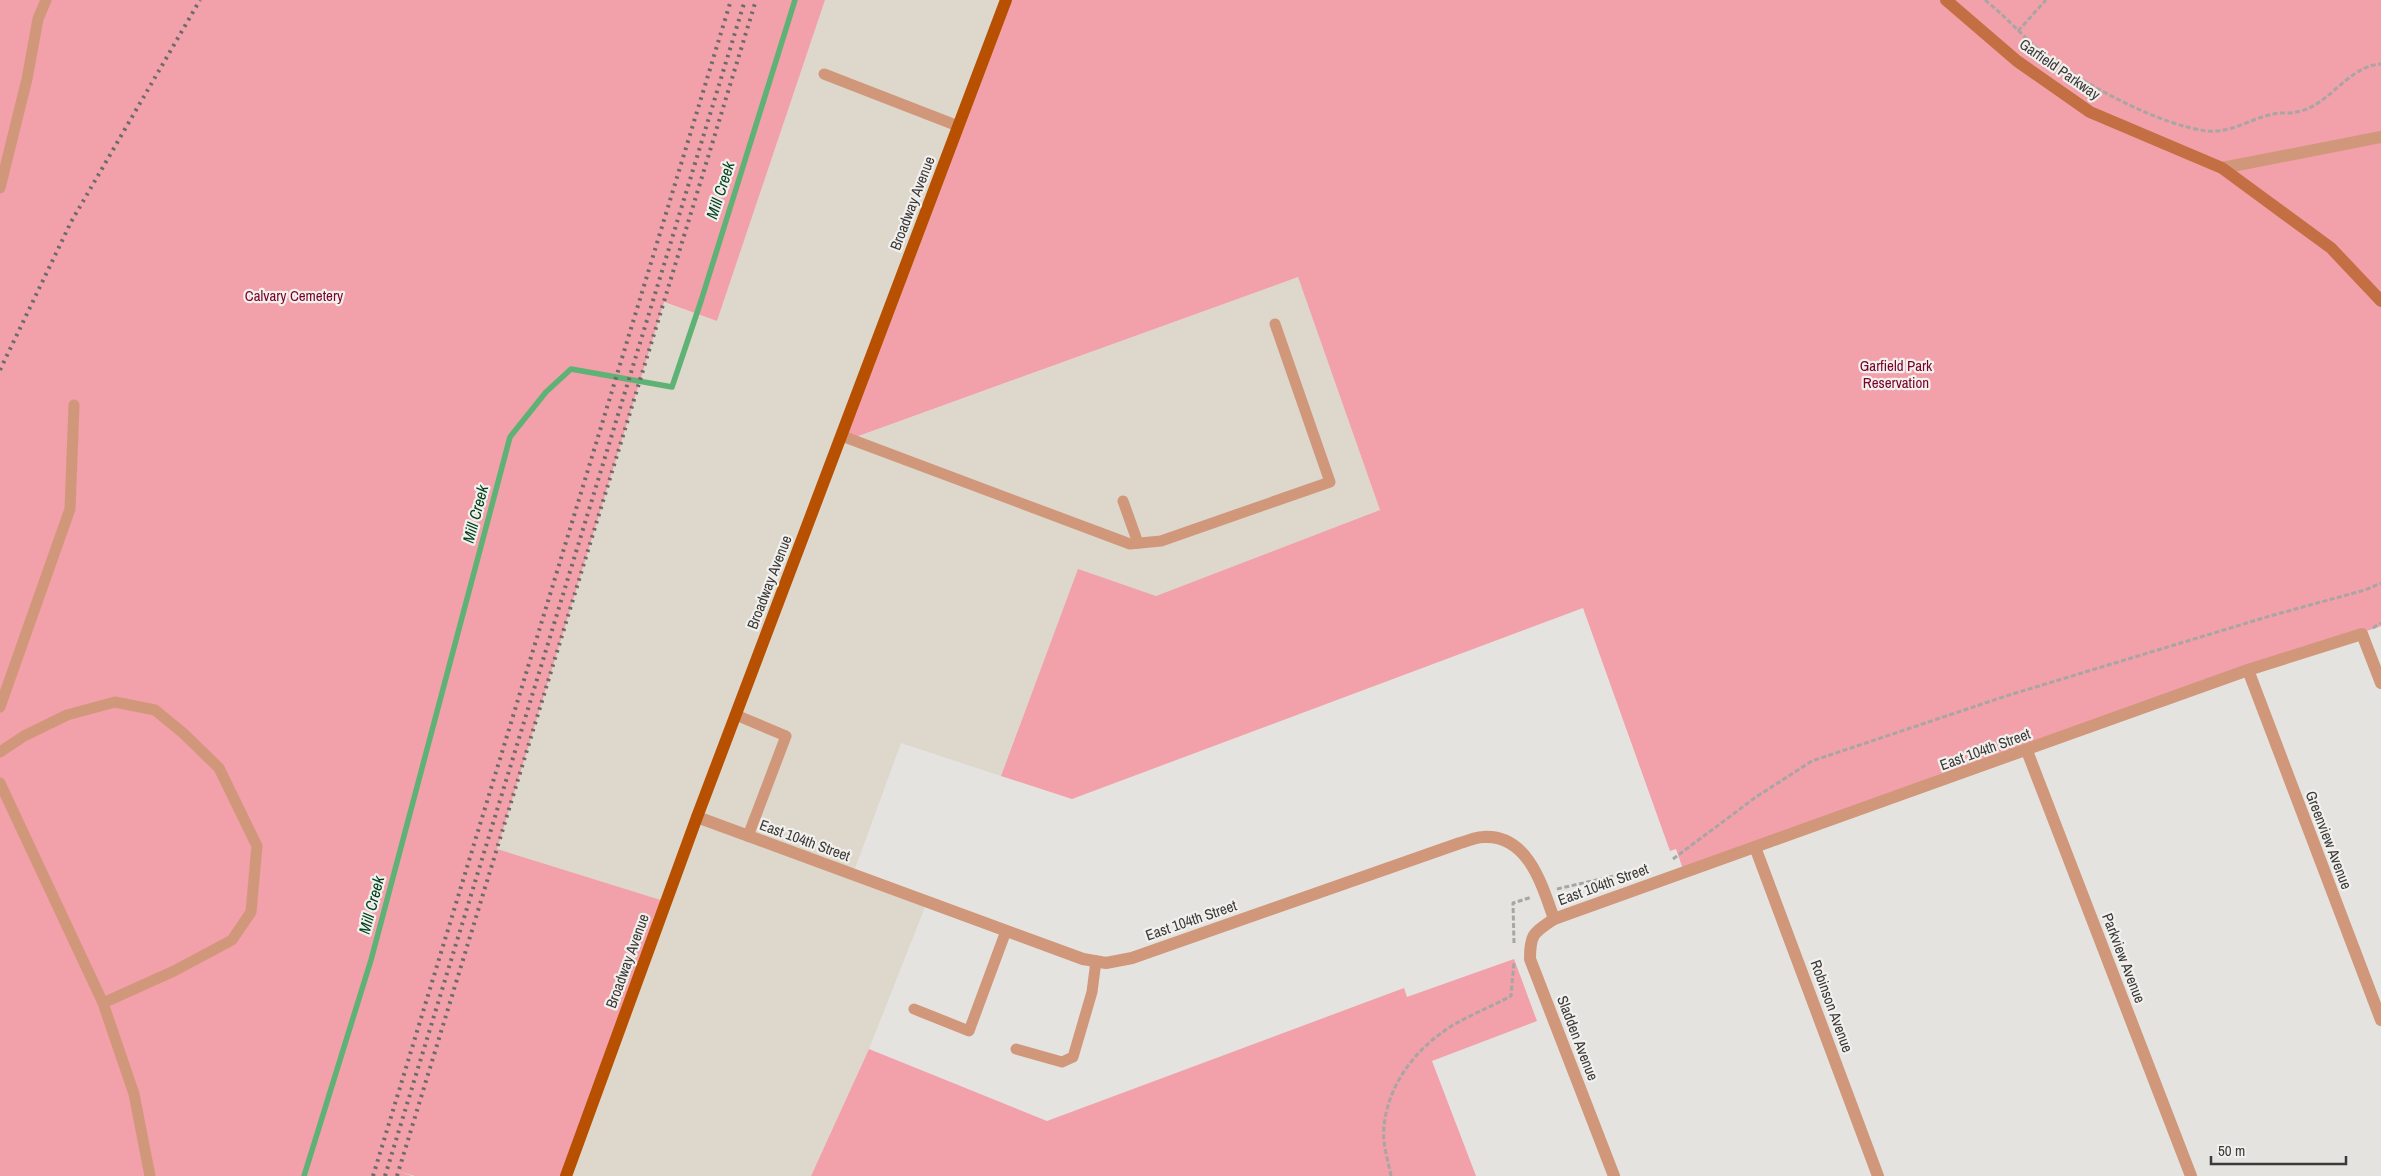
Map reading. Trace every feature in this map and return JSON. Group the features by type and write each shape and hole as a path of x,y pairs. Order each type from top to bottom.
{"main road":[{"name":"Broadway Avenue","path":"566,1176 736,715 1006,0"}],"street":[{"name":"Garfield Parkway","path":"1946,0 2018,61 2090,112 2222,168 2331,248 2381,301"},
{"path":"2222,168 2381,137"},
{"name":"East 104th Street","path":"698,817 1083,959 1106,963 1132,958 1460,843 1482,837 1502,838 1512,842 1526,856 1535,869 1554,919 2027,751 2248,670 2362,634 2381,683"},
{"name":"Greenview Avenue","path":"2248,670 2381,1020"},
{"name":"Parkview Avenue","path":"2027,751 2191,1176"},
{"name":"Robinson Avenue","path":"1755,848 1878,1176"},
{"name":"Sladden Avenue","path":"1554,919 1537,931 1530,941 1530,959 1614,1176"}],"lane":[{"path":"0,188 27,78 38,19 46,0"},
{"path":"824,74 958,126"},
{"path":"842,436 1130,544 1161,541 1330,482 1275,324"},
{"path":"0,707 70,510 74,405"},
{"path":"1123,501 1138,543"},
{"path":"0,752 24,736 67,715 115,702 155,710 183,733 219,768 258,846 251,912 232,940 174,971 103,1004"},
{"path":"736,715 786,736 748,836"},
{"path":"0,784 103,1004 134,1094 150,1176"},
{"path":"914,1009 969,1031 1006,931"},
{"path":"1016,1049 1062,1062 1073,1057 1092,992 1096,961"}],"path":[{"path":"1985,0 2053,60 2107,93 2161,117 2209,131 2229,130 2272,114 2296,112 2314,105 2364,68 2381,64"},
{"path":"2018,31 2046,0"},
{"path":"1668,861 1681,855 1756,797 1812,761 2006,696 2270,616 2338,598 2381,583"},
{"path":"1559,888 1653,866"},
{"path":"1515,949 1512,903 1531,897"},
{"path":"1391,1176 1384,1128 1387,1104 1396,1083 1414,1058 1440,1033 1511,996 1514,959"}],"shaded area":[{"path":"825,0 1006,0 843,442 1298,277 1380,510 1156,596 1078,570 1001,776 901,743 853,874 927,902 869,1049 811,1176 412,1176 387,1168 653,299 717,321"}],"green space":[{"name":"Calvary Cemetery","path":"0,0 825,0 717,321 664,302 497,849 667,902 566,1176 415,1176 398,1171 412,1176 0,1176"},
{"name":"Garfield Park Reservation","path":"1006,0 2381,0 2381,626 1684,872 1676,849 1670,851 1583,608 1072,799 1001,776 1078,569 1156,596 1380,510 1298,277 842,442"},
{"path":"1514,959 1537,1021 1432,1061 1476,1176 811,1176 869,1049 1047,1121 1404,988 1407,997"}],"waterway":[{"name":"Mill Creek","path":"304,1176 371,960 510,437 546,392 571,369 672,387 701,301 795,0"}],"railway":[{"path":"0,370 71,222 200,0"},
{"path":"373,1176 731,0"},
{"path":"385,1176 745,0"},
{"path":"397,1176 756,0"}]}
